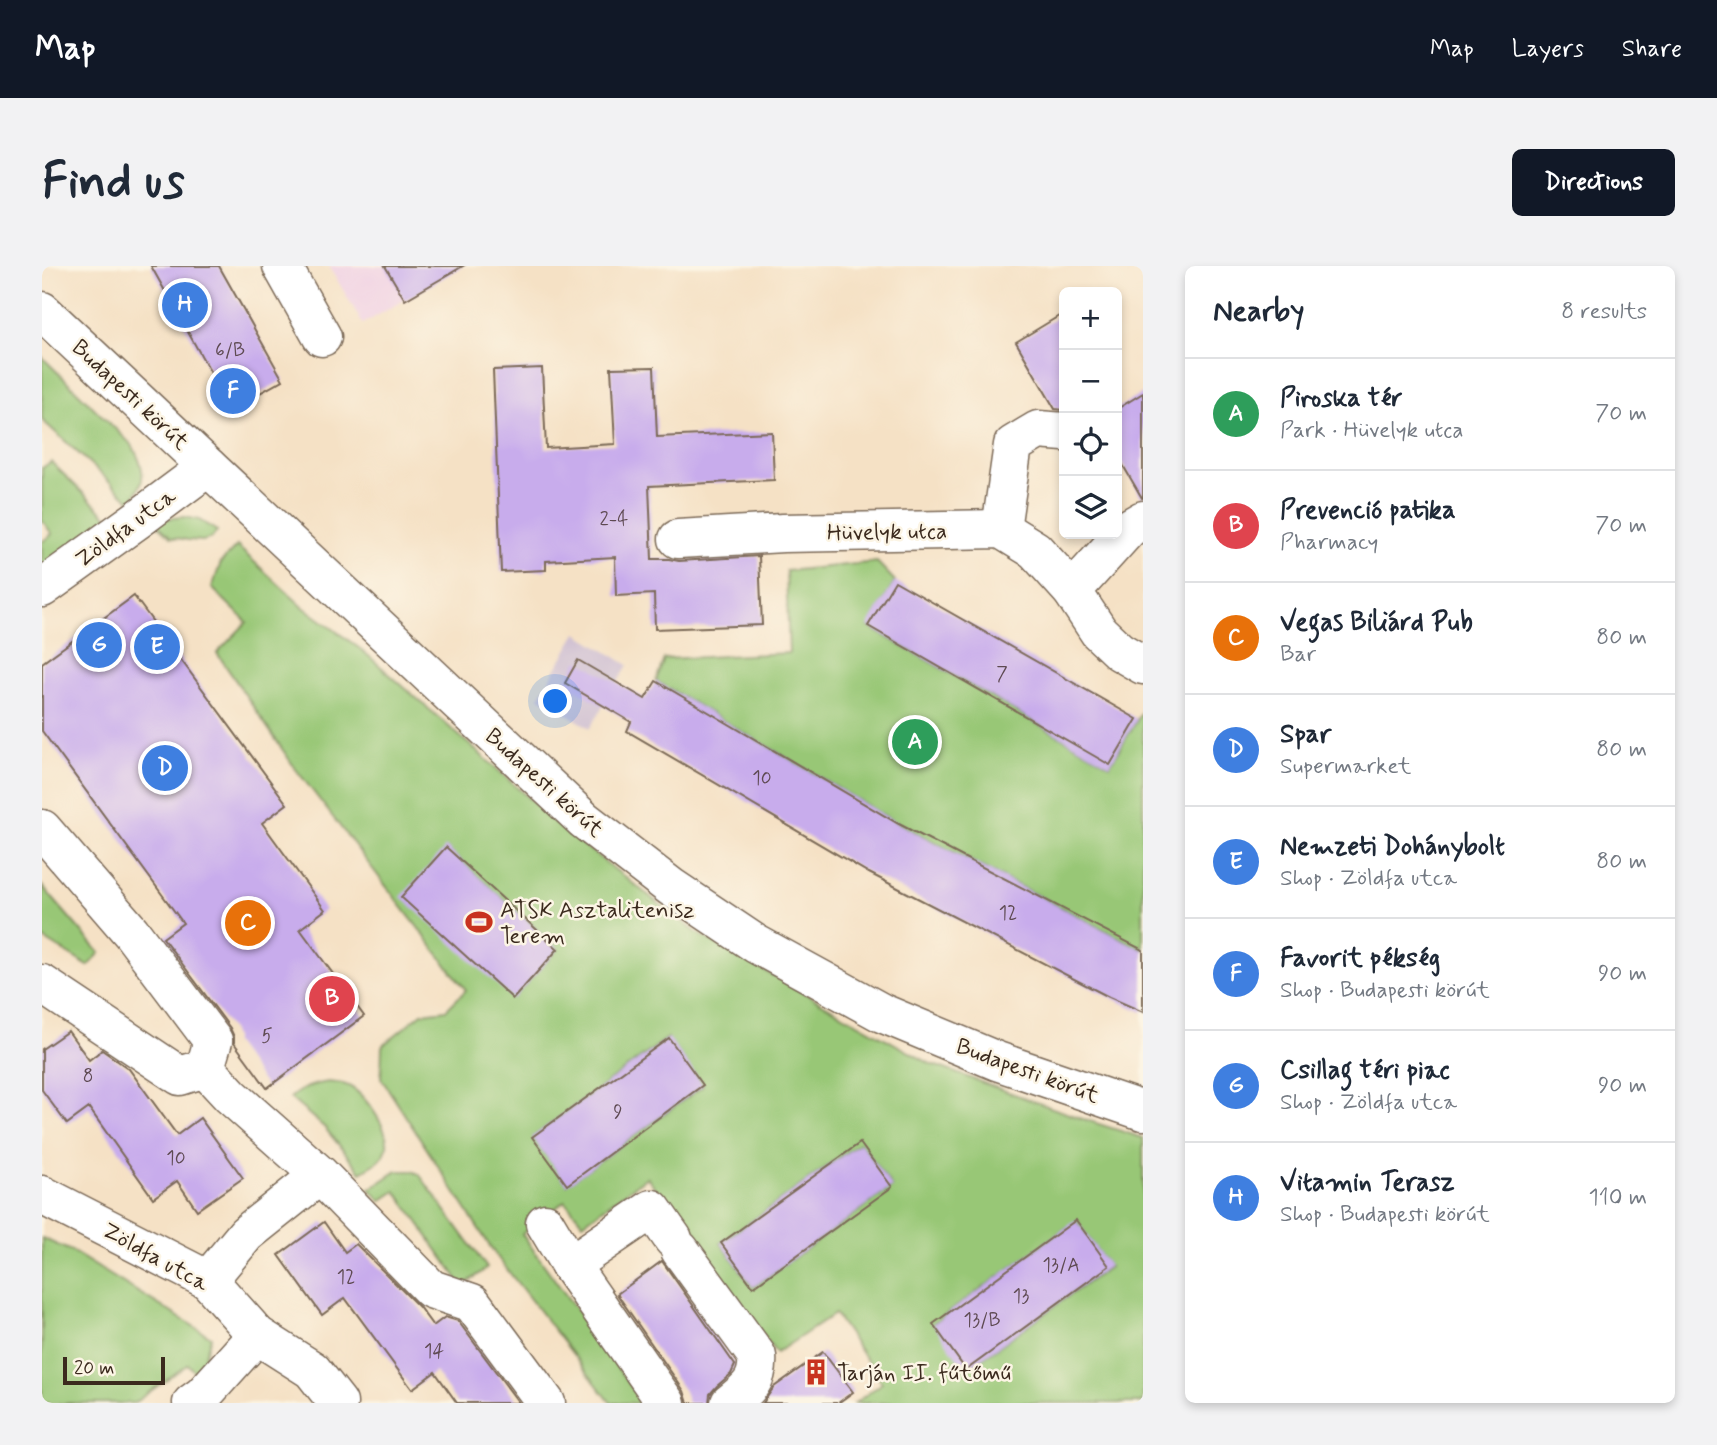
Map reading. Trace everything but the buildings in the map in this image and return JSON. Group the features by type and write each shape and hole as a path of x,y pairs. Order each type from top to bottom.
{"street":[{"path":"282,266 323,337"},
{"name":"Budapesti körút","path":"42,311 584,820 671,887 756,944 882,1013 997,1061 1143,1111"},
{"path":"1059,432 1038,430 1013,445 1001,529 1035,550 1072,591 1099,632 1119,651 1143,665"},
{"name":"Zöldfa utca","path":"42,588 208,467"},
{"path":"1072,591 1129,518"},
{"name":"Hüvelyk utca","path":"678,539 783,533 1001,529"},
{"path":"42,829 131,932 213,1041 205,1068"},
{"path":"42,984 180,1076 205,1068"},
{"path":"205,1068 231,1096 320,1175 431,1289 472,1303 546,1403"},
{"path":"208,1280 246,1234 320,1175"},
{"name":"Zöldfa utca","path":"42,1195 208,1280 257,1335 312,1370 338,1403"},
{"path":"570,1265 652,1209 757,1356 758,1369 750,1388 730,1403"},
{"path":"544,1223 666,1403"},
{"path":"192,1403 203,1395 257,1335"}],"shaded area":[{"path":"329,266 460,266 460,267 363,324"},
{"path":"577,633 628,665 590,728 539,697"}],"green space":[{"path":"42,357 132,445 141,467 142,480 131,501 42,420"},
{"path":"51,462 110,519 42,569 42,542 52,534 42,520 42,468"},
{"path":"184,517 199,520 217,531 212,538 203,541 188,540 171,537 155,522"},
{"path":"237,546 302,606 363,651 560,827 697,933 931,1064 1143,1138 1143,1403 855,1403 882,1383 835,1314 776,1353 647,1177 583,1223 565,1201 522,1234 643,1403 611,1403 495,1254 381,1078 382,1046 422,1013 446,1010 466,990 295,768 217,653 247,622 212,588 221,562","holes":["446,848 558,949 513,998","668,1038 703,1086 567,1184 533,1137","860,1143 892,1187 753,1287 721,1243","1076,1221 1109,1267 967,1369 934,1323"]},
{"path":"877,562 895,581 869,627 1110,765 1143,710 1143,950 897,823 656,681 664,659 789,653 786,571"},
{"path":"42,886 100,953 88,966 42,938"},
{"path":"329,1082 346,1085 359,1094 384,1130 387,1146 384,1155 361,1172 325,1128 290,1098 308,1087"},
{"path":"397,1171 419,1174 487,1268 463,1286 396,1191 381,1201 370,1189"},
{"path":"42,1238 71,1251 211,1337 198,1376 188,1364 134,1403 42,1403"}],"place":[{"name":"Vitamin Terasz","path":"185,305"},
{"name":"Favorit pékség","path":"233,391"},
{"name":"Csillag téri piac","path":"99,645"},
{"name":"Nemzeti Dohánybolt","path":"157,647"},
{"name":"Piroska tér","path":"915,742"},
{"name":"Spar","path":"165,768"},
{"name":"ATSK Asztalitenisz Terem","path":"479,922"},
{"name":"Vegas Biliárd Pub","path":"248,923"},
{"name":"Prevenció patika","path":"332,999"},
{"name":"Tarján II. fűtőmű","path":"816,1372"}]}
